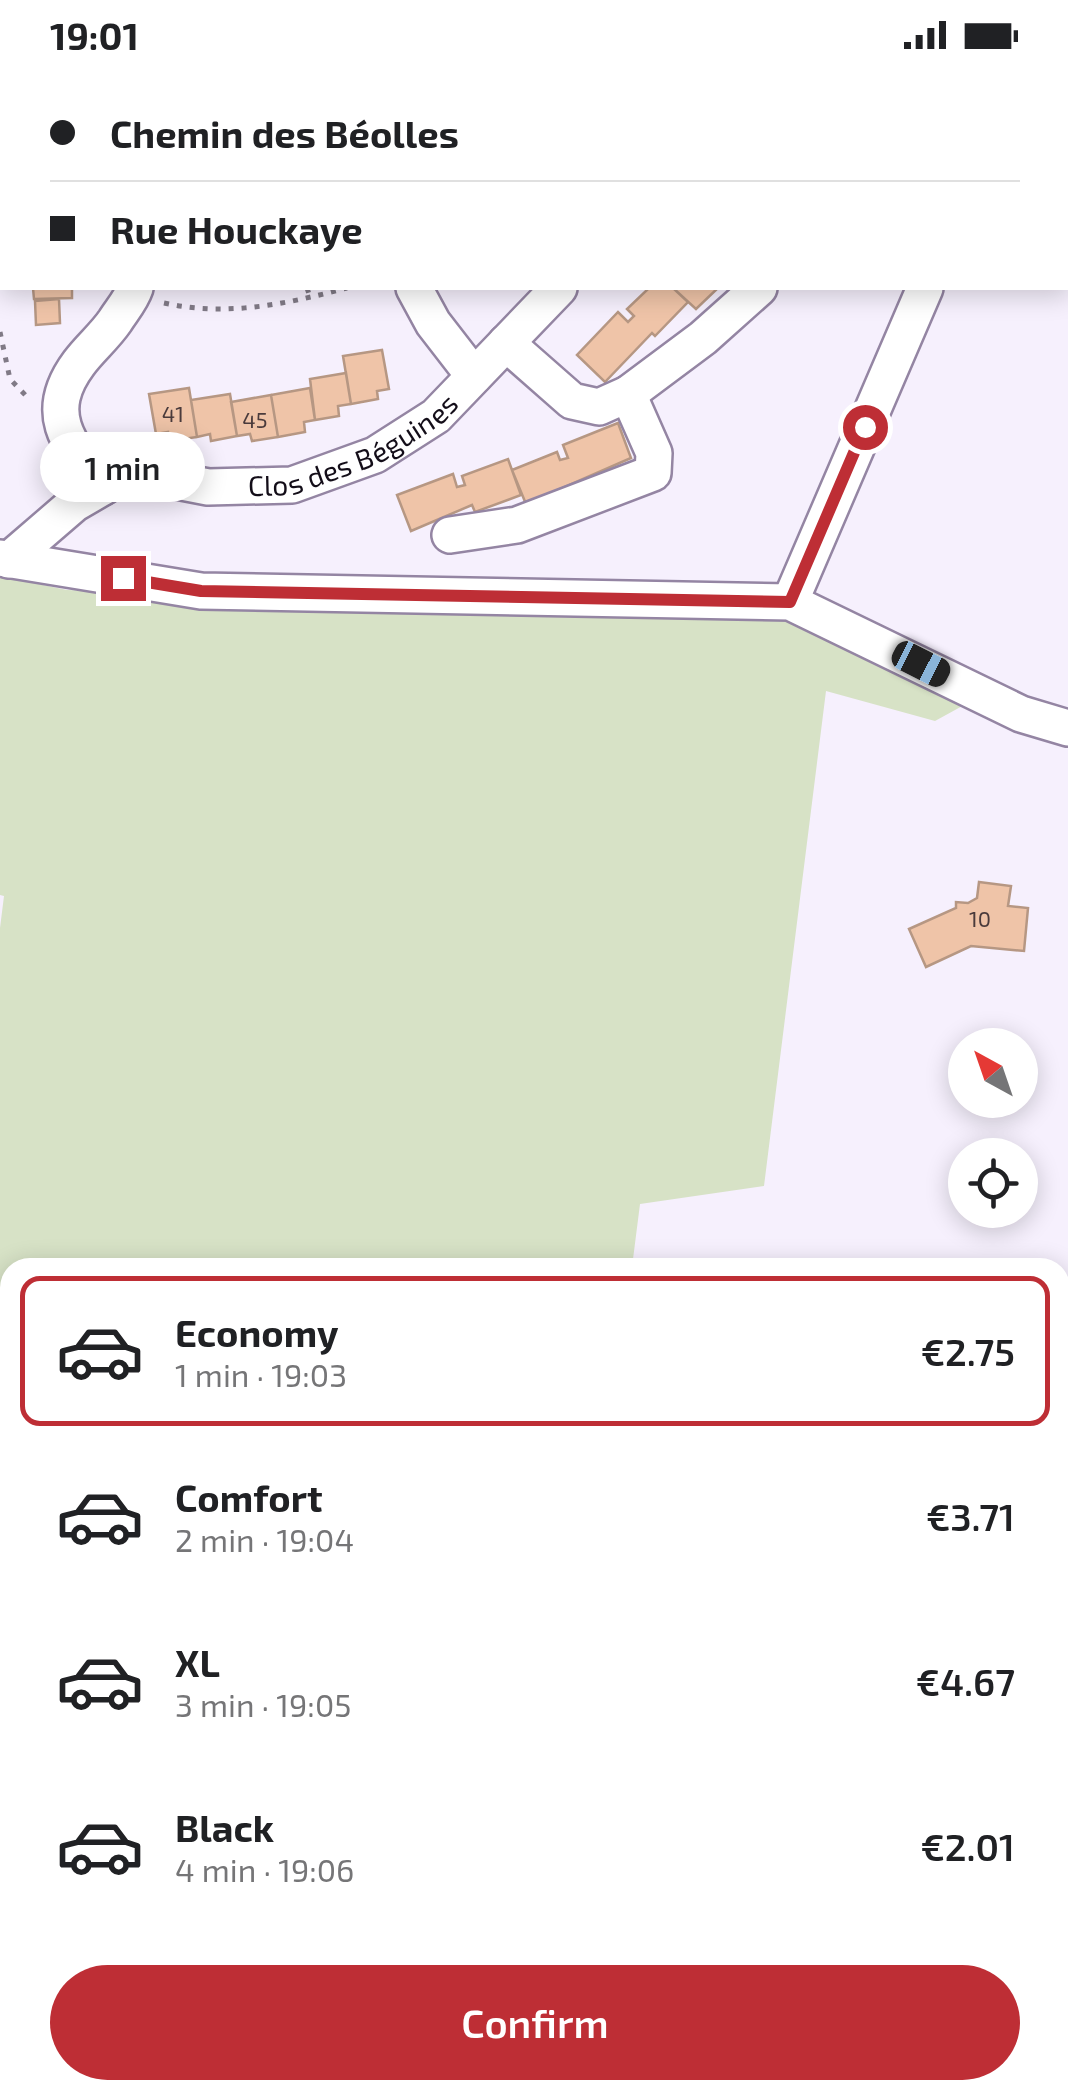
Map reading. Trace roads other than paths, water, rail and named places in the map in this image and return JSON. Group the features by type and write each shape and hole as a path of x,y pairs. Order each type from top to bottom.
{"street":[{"name":"Clos des Béguines","path":"415,290 474,376"},
{"name":"Clos des Béguines","path":"4,559 74,504 115,480 151,476 208,486 292,485 375,455 436,416 557,290"},
{"path":"506,343 572,401 599,407 628,394 703,338 757,290"},
{"path":"790,602 923,290"},
{"path":"103,487 74,451 61,426 60,394 79,362 104,336 133,292"},
{"path":"450,535 517,524 653,474 654,452 628,394"},
{"path":"4,559 201,591 790,602 1021,714 1068,728"}]}
